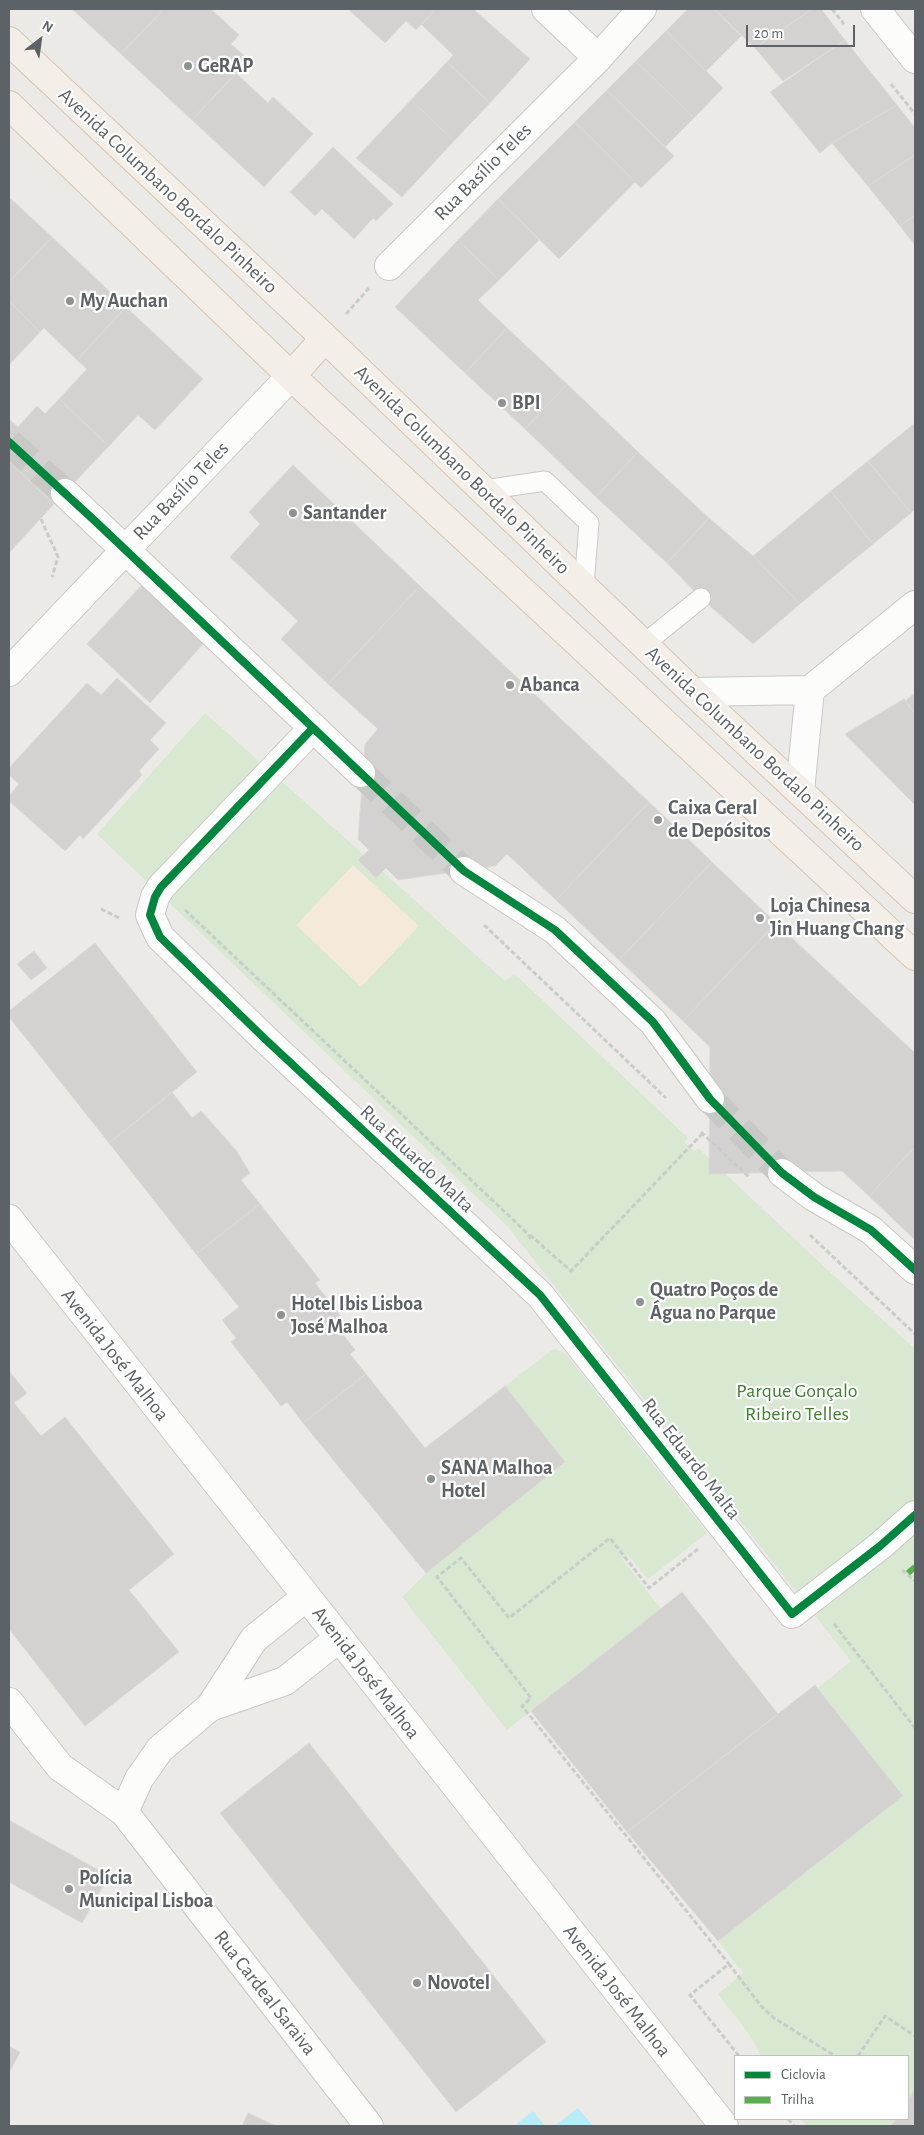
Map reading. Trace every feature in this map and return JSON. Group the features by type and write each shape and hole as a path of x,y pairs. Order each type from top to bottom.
{"main road":[{"name":"Avenida Columbano Bordalo Pinheiro","path":"9,41 325,338 693,692 915,899"},
{"name":"Avenida Columbano Bordalo Pinheiro","path":"9,105 291,376 915,956"},
{"path":"291,376 325,338"},
{"path":"794,842 800,791"}],"street":[{"path":"546,9 598,58"},
{"name":"Rua Basílio Teles","path":"389,266 598,58 642,9"},
{"path":"875,9 915,59"},
{"name":"Rua Basílio Teles","path":"9,672 124,549 291,376"},
{"path":"65,493 124,549 305,737 361,773"},
{"path":"693,692 810,690 915,605"},
{"path":"800,791 810,690"},
{"name":"Rua Eduardo Malta","path":"305,737 161,887 155,897 150,915 160,937 333,1104 540,1295 792,1614 880,1546 915,1515"},
{"path":"464,871 555,930 653,1022 710,1099"},
{"path":"782,1173 814,1197 871,1230 915,1270"},
{"name":"Avenida José Malhoa","path":"9,1219 724,2126"},
{"path":"124,1812 139,1779 160,1749 210,1706 254,1639 306,1597"},
{"path":"210,1706 284,1681 339,1638"},
{"name":"Rua Cardeal Saraiva","path":"9,1702 60,1768 124,1812 369,2126"}],"lane":[{"path":"484,490 545,481 589,523 584,586"},
{"path":"644,644 701,598"}],"path":[{"path":"325,338 389,266"},
{"path":"41,519 58,557 50,582"},
{"path":"524,1230 572,1271 703,1133"},
{"path":"703,1544 649,1588 610,1538 509,1618 461,1558 437,1577 531,1698 522,1706 729,1964 760,2006 774,2018 833,2055"},
{"path":"855,1653 915,1728"},
{"path":"729,1964 690,1995 737,2055"},
{"path":"859,2055 885,2016 915,2036"}],"green space":[{"name":"Parque Gonçalo Ribeiro Telles","path":"205,713 505,981 513,975 519,978 688,1138 684,1142 694,1151 698,1148 915,1349 915,2089 909,2098 909,2055 760,2055 749,2034 718,1994 743,1973 718,1941 903,1796 818,1688 851,1661 508,1227 97,834"},
{"path":"556,1349 566,1354 707,1533 648,1579 628,1555 622,1559 661,1609 507,1730 402,1597 436,1564 565,1463 505,1386 552,1350"},
{"path":"802,2120 895,2120 891,2126 807,2126"}],"sand":[{"path":"353,865 419,926 361,987 296,925"}],"water":[{"path":"578,2108 593,2126 554,2126"},
{"path":"533,2111 545,2126 515,2125"}],"building":[{"path":"72,9 164,9 121,54"},
{"name":"GeRAP","path":"164,9 211,9 239,35 231,44 249,60 192,120 121,54"},
{"path":"348,9 436,9 416,30 406,21 385,43"},
{"path":"436,9 473,9 530,59 490,103 447,62 453,55 421,24"},
{"path":"688,9 714,9 741,36 706,71 666,31"},
{"path":"714,9 812,9 755,48"},
{"path":"812,9 821,9 845,40 783,81 755,48"},
{"path":"666,31 723,88 694,118 636,61"},
{"path":"845,40 897,105 832,143 820,153 770,92"},
{"path":"636,61 694,118 665,147 607,90"},
{"path":"447,62 490,103 454,141 411,100"},
{"path":"236,73 268,103 273,97 313,134 264,187 192,120"},
{"path":"607,90 674,156 641,188 575,122"},
{"path":"411,100 454,141 402,197 356,158"},
{"path":"897,105 915,128 915,155 868,186 832,143"},
{"path":"575,122 635,182 559,259 498,199"},
{"path":"333,147 393,204 376,221 373,218 354,239 322,209 315,216 290,192"},
{"path":"915,155 915,215 900,226 868,186"},
{"path":"9,197 52,237 9,282"},
{"path":"498,199 539,240 499,280 458,240"},
{"path":"915,215 915,245 900,226"},
{"path":"52,237 126,307 77,360 44,328 40,332 9,301 9,282"},
{"path":"458,240 499,280 478,300 507,328 465,373 395,307"},
{"path":"9,301 40,332 9,365"},
{"path":"126,307 203,379 155,430 138,415 109,446 59,399 87,369 77,360"},
{"path":"507,328 567,384 525,429 465,373"},
{"path":"567,384 638,452 596,497 525,429"},
{"path":"59,399 109,446 54,504 9,461 9,419 18,427 37,406 45,414"},
{"path":"915,423 915,509 911,513 868,461"},
{"path":"638,452 709,518 667,563 596,497"},
{"path":"9,461 54,504 9,553"},
{"path":"868,461 911,513 873,544 831,491"},
{"path":"293,465 420,586 328,684 281,639 298,621 230,557 260,524 249,512"},
{"path":"831,491 873,544 800,604 753,556"},
{"path":"709,518 753,556 800,604 753,644 701,598 667,563"},
{"path":"142,585 204,643 150,703 87,644"},
{"path":"420,586 649,802 556,900 507,854 495,866 398,880 386,868 376,878 358,860 369,850 358,839 365,744 378,729 328,684"},
{"path":"117,678 166,723 150,740 159,749 139,771 142,775 83,839 80,835 65,851 9,801 9,796 19,784 9,775 9,768 87,683 101,695"},
{"path":"915,693 915,713 905,701"},
{"path":"904,699 915,713 915,805 845,734"},
{"path":"649,802 712,862 619,960 556,900"},
{"path":"712,862 776,923 683,1021 619,960"},
{"path":"776,923 915,1053 915,1147 869,1196 842,1171 709,1174 710,1047 683,1021"},
{"path":"95,943 197,1072 109,1143 9,1017 9,1011"},
{"path":"34,951 47,968 31,980 17,964"},
{"path":"172,1092 192,1118 201,1111 236,1150 250,1173 241,1180 260,1204 196,1254 109,1143"},
{"path":"915,1147 915,1240 869,1196"},
{"path":"260,1204 320,1280 315,1283 340,1315 333,1321 355,1350 350,1354 366,1374 303,1423 287,1402 281,1406 231,1342 236,1338 222,1320 239,1307 196,1254"},
{"path":"9,1371 27,1393 14,1403 41,1436 65,1417 174,1554 129,1590 179,1652 85,1726 9,1629"},
{"path":"366,1374 425,1448 505,1386 565,1462 426,1573 303,1423"},
{"path":"682,1592 778,1714 627,1832 531,1711"},
{"path":"815,1685 903,1796 718,1941 627,1832"},
{"path":"309,1743 546,2042 456,2112 220,1813"},
{"path":"9,1820 109,1876 82,1923 9,1882"},
{"path":"9,2046 20,2052 9,2073"},
{"path":"915,2089 915,2126 891,2126 895,2120 909,2120 909,2098"},
{"path":"248,2113 276,2126 242,2126"}],"tunnel":[{"path":"9,442 65,493"},
{"path":"361,773 464,871"},
{"path":"710,1099 782,1173"}],"marked path":[{"path":"908,1573 915,1567"}],"cycle path":[{"path":"9,442 95,521 464,871 555,930 653,1022 710,1099 782,1173 814,1197 871,1230 915,1270"},
{"path":"313,728 161,887 155,897 150,915 160,937 265,1039 540,1295 792,1614 880,1546 915,1515"}],"place":[{"name":"GeRAP","path":"188,66"},
{"name":"My Auchan","path":"70,301"},
{"name":"BPI","path":"502,403"},
{"name":"Santander","path":"293,513"},
{"name":"Abanca","path":"510,685"},
{"name":"Caixa Geral de Depósitos","path":"658,820"},
{"name":"Loja Chinesa Jin Huang Chang","path":"760,918"},
{"name":"Quatro Poços de Água no Parque","path":"640,1302"},
{"name":"Hotel Ibis Lisboa José Malhoa","path":"281,1315"},
{"name":"SANA Malhoa Hotel","path":"431,1479"},
{"name":"Polícia Municipal Lisboa","path":"69,1889"},
{"name":"Novotel","path":"417,1983"}]}
